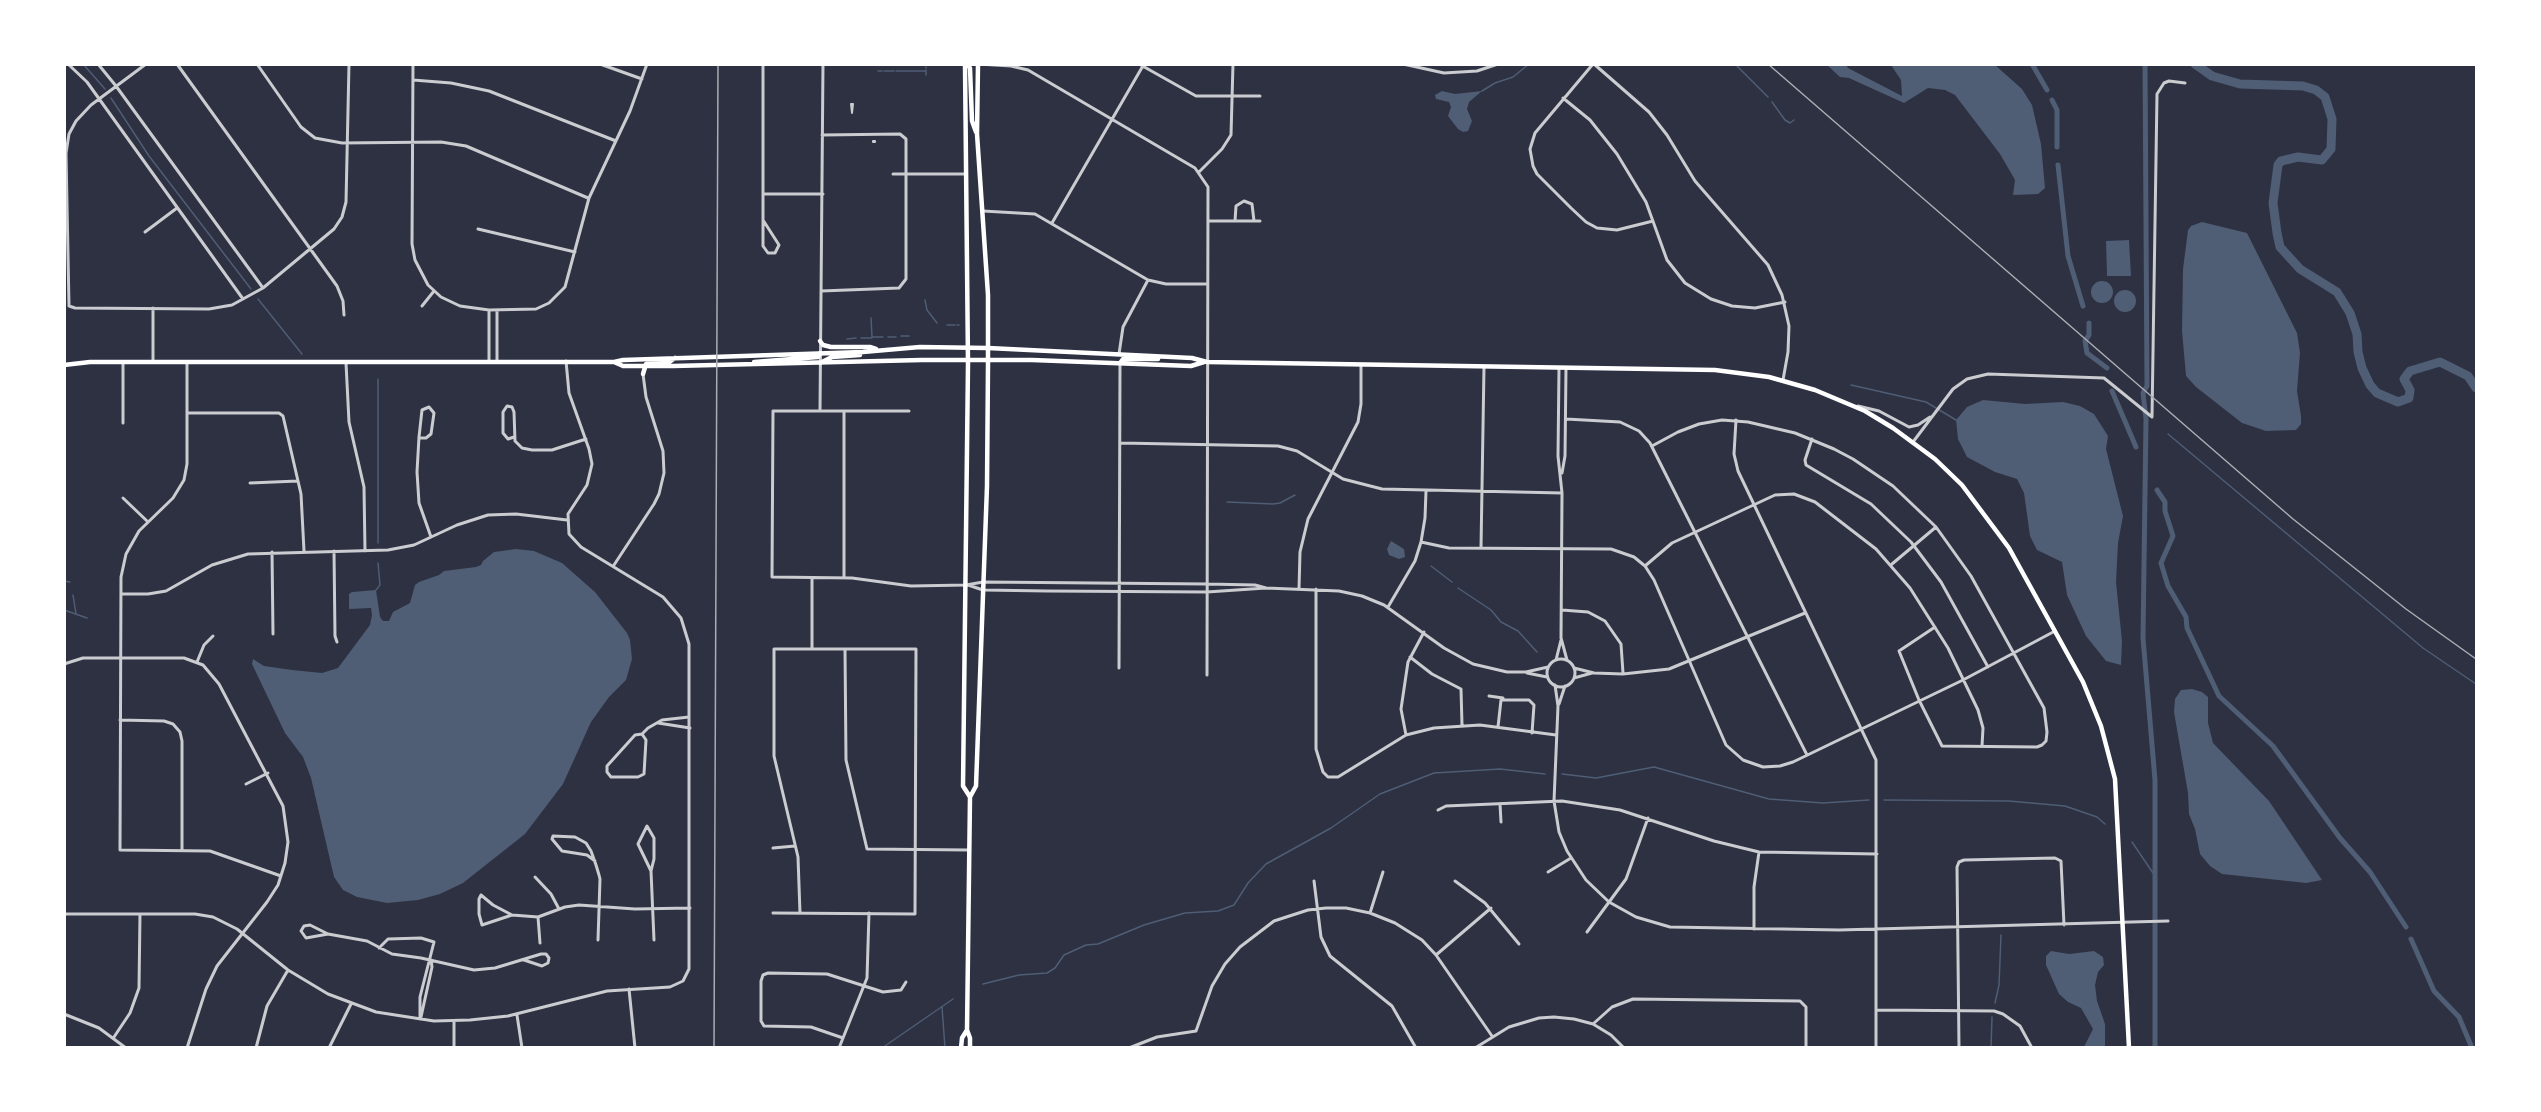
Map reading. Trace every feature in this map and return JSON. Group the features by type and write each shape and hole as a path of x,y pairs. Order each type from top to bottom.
{"main road":[{"path":"966,64 970,68 972,121 977,134"},
{"path":"966,64 968,360 963,786 970,796"},
{"path":"970,1047 967,1030 970,796 976,786 988,360 988,295 977,134 978,64"},
{"path":"820,342 826,347 870,347 878,351"},
{"path":"820,363 827,358 920,347 1119,354 1192,358 1206,362 1715,370 1783,380 1852,405 1913,442 1962,485 1987,515 2009,548 2083,682 2109,749 2117,800 2129,1047"},
{"path":"64,365 153,362 614,362 878,351"},
{"path":"748,364 766,359 818,357 820,353"},
{"path":"1120,363 1124,359 1172,357"},
{"path":"644,366 649,363 668,363 675,358"},
{"path":"614,362 622,366 644,366 988,360 1191,366 1206,362"},
{"path":"643,374 644,366"},
{"path":"962,1047 962,1038 967,1030"}],"street":[{"path":"68,64 87,82 243,299"},
{"path":"98,64 263,288"},
{"path":"69,306 66,150 71,129 84,112 146,64"},
{"path":"177,64 311,248 341,294 344,315"},
{"path":"257,64 304,130 320,140 347,143 441,142 466,146 589,198"},
{"path":"69,306 75,308 209,309 232,305 263,288 334,229 345,208 349,64"},
{"path":"413,64 413,251 419,269 434,291 460,306 489,310 536,309 549,303 565,287 589,198 648,64"},
{"path":"600,64 642,79"},
{"path":"763,64 763,220 764,249 768,253 775,253 779,244 763,220"},
{"path":"820,411 823,64"},
{"path":"978,64 1021,67 1113,119 1199,172 1205,181 1209,193 1206,362 1207,675"},
{"path":"1199,172 1222,149 1231,135 1233,64"},
{"path":"1402,64 1444,74 1477,71 1498,64"},
{"path":"1653,221 1617,230 1597,228 1586,222 1537,174 1530,158 1535,133 1594,64 1638,102 1659,124 1695,181 1768,265 1785,302 1789,340 1783,380"},
{"path":"1052,223 1142,65 1196,96 1260,96"},
{"path":"413,80 451,83 489,91 616,141"},
{"path":"1913,442 1953,389 1977,375 2090,375 2109,380 2142,411 2152,417 2157,94 2164,83 2169,81 2185,83"},
{"path":"1563,98 1590,120 1617,154 1646,202 1667,261 1685,283 1697,292 1721,303 1744,308 1765,307 1785,302"},
{"path":"821,291 899,288 906,279 906,140 900,134 822,135"},
{"path":"893,174 967,174"},
{"path":"763,194 823,194"},
{"path":"1234,221 1236,206 1244,201 1252,204 1254,221"},
{"path":"145,232 178,208"},
{"path":"981,211 1035,214 1148,280 1166,284 1208,284"},
{"path":"1209,221 1260,221"},
{"path":"478,229 575,252"},
{"path":"1119,354 1123,327 1148,280"},
{"path":"422,306 434,291"},
{"path":"64,310 69,306"},
{"path":"153,308 153,362"},
{"path":"489,310 489,362"},
{"path":"497,310 497,362"},
{"path":"64,914 203,915 222,921 243,933 288,970 328,994 376,1012 420,1019 454,1021 517,1015 589,995 628,988 675,986 683,981 687,974 690,908 689,644 678,614 670,603 652,589 575,543 569,534 567,520 590,477 591,457 569,393 566,361"},
{"path":"187,362 187,464 184,480 173,498 147,521 126,554 121,594 120,850 182,850 219,853 281,876"},
{"path":"123,363 123,423"},
{"path":"346,363 349,422 364,488 365,551"},
{"path":"1119,668 1120,363"},
{"path":"1299,589 1300,552 1305,527 1330,472 1358,422 1361,404 1361,365"},
{"path":"1481,548 1484,367"},
{"path":"1526,672 1548,667 1556,660 1561,638 1562,493 1558,456 1559,368"},
{"path":"1561,475 1565,456 1566,368"},
{"path":"613,565 654,504 664,473 663,451 646,397 643,374"},
{"path":"1852,405 1879,411 1909,427 1918,425 1932,416"},
{"path":"514,437 508,439 503,433 503,412 507,406 512,407 514,412 514,437 522,448 552,450 586,439"},
{"path":"420,438 428,438 431,434 434,413 429,407 422,410 417,472 418,495 431,537"},
{"path":"909,411 773,411 772,577 871,579 911,586 966,585 983,582 1255,585 1266,588"},
{"path":"844,411 844,578"},
{"path":"187,413 281,414 286,422 298,481 304,519 304,552"},
{"path":"1566,419 1620,422 1639,431 1652,446 1807,755"},
{"path":"1652,446 1699,424 1736,420 1812,439 1872,471 1912,502 1936,526 1967,570 2044,708 2047,718 2046,741 2037,747 1942,746 1918,700 1899,651 1935,627"},
{"path":"1736,420 1735,460 1876,760 1878,791 1876,1047"},
{"path":"1812,439 1805,460 1806,465 1871,504 1914,546 1941,582 1988,667"},
{"path":"1120,443 1278,446 1297,451 1330,472 1368,487 1426,491 1562,493"},
{"path":"250,483 298,481"},
{"path":"1388,607 1414,561 1421,542 1426,491"},
{"path":"1645,566 1664,548 1764,499 1775,495 1794,494 1815,502 1847,525 1891,565 1910,588 1948,648 1978,710 1983,728 1982,746"},
{"path":"123,498 147,521"},
{"path":"121,594 158,593 174,588 224,560 248,554 402,548 488,515 516,514 567,520"},
{"path":"1891,565 1936,526"},
{"path":"1421,542 1441,547 1620,551 1634,557 1645,566 1654,580 1722,738 1736,756 1755,765 1772,767 1788,764 1963,680 2055,631"},
{"path":"334,551 335,636 338,642"},
{"path":"272,552 273,634"},
{"path":"812,578 812,648"},
{"path":"966,585 983,590 1207,592 1266,588 1316,589 1353,593 1388,607 1450,652 1473,664 1493,670 1526,672 1548,678 1556,685 1565,686"},
{"path":"1316,589 1316,749 1323,772 1328,777 1338,777 1406,735 1434,728 1462,725 1498,727 1557,735"},
{"path":"1562,610 1588,612 1605,621 1621,644 1623,674"},
{"path":"1561,638 1567,660 1574,668 1594,673 1656,672 1689,662 1806,612"},
{"path":"1406,735 1401,709 1410,657 1424,632"},
{"path":"197,662 204,645 213,636"},
{"path":"773,913 915,914 916,649 774,649 775,765 795,846 800,876 800,913"},
{"path":"845,649 846,760 867,849 969,850"},
{"path":"1410,657 1432,674 1461,689 1462,725"},
{"path":"64,664 83,658 184,658 197,662 211,672 284,806 287,852 281,876 267,902 212,978 187,1047"},
{"path":"1556,660 1567,660"},
{"path":"1548,667 1548,678"},
{"path":"1574,668 1574,678"},
{"path":"1558,706 1565,686 1574,678 1594,673"},
{"path":"1556,685 1558,706 1554,801 1559,832 1571,858 1586,880 1609,902 1636,917 1669,927 1877,930 2168,921"},
{"path":"1489,696 1533,702 1532,733"},
{"path":"1498,727 1503,698"},
{"path":"642,734 646,740 644,774 638,777 611,777 606,770 608,764 635,735 642,734 648,728 671,718 690,717"},
{"path":"120,720 164,721 173,724 180,732 182,741 182,850"},
{"path":"658,723 690,728"},
{"path":"246,784 268,773"},
{"path":"1438,810 1446,806 1554,801 1595,805 1648,818 1714,842 1759,852 1877,854"},
{"path":"1500,804 1501,822"},
{"path":"1587,932 1629,872 1648,818"},
{"path":"651,871 638,844 647,826 654,838 651,871 654,940"},
{"path":"595,861 587,855 562,851 552,839 553,837 575,837 586,843 595,861 600,879 598,940"},
{"path":"773,848 795,846"},
{"path":"1754,929 1754,887 1759,852"},
{"path":"1548,872 1571,858"},
{"path":"1959,1047 1957,867 1959,862 2055,858 2062,864 2064,924"},
{"path":"1370,913 1383,872"},
{"path":"536,877 551,894 559,910"},
{"path":"1314,881 1321,937 1330,956 1392,1006 1416,1047"},
{"path":"1455,881 1491,908 1520,944"},
{"path":"512,915 479,897 478,914 482,925 512,915 538,917 579,905 599,908 690,908"},
{"path":"1129,1047 1156,1037 1196,1031 1212,986 1225,964 1240,947 1275,921 1317,908 1346,908 1370,913 1407,930 1436,955 1492,1036"},
{"path":"1436,955 1491,908"},
{"path":"839,1047 865,987 869,913"},
{"path":"114,1038 130,1013 138,988 140,914"},
{"path":"538,917 540,943"},
{"path":"328,934 306,938 301,931 304,926 310,925 328,934 361,940 392,954 474,970 495,968 544,953 549,958 548,963 542,966 524,960"},
{"path":"379,948 388,939 430,939 435,945 420,1019"},
{"path":"256,1047 267,1006 288,970"},
{"path":"843,1038 812,1027 764,1026 761,1021 763,975 768,973 827,974 865,987 890,992 901,990 906,982"},
{"path":"628,988 635,1047"},
{"path":"1593,1024 1611,1007 1633,999 1803,1002 1806,1007 1806,1047"},
{"path":"329,1047 351,1004"},
{"path":"1877,1010 1982,1010 2003,1014 2020,1026 2032,1047"},
{"path":"64,1014 90,1024 126,1047"},
{"path":"517,1015 522,1047"},
{"path":"1475,1047 1492,1036 1524,1022 1547,1017 1574,1019 1593,1024 1611,1035 1624,1047"},
{"path":"454,1021 454,1047"}],"water":[{"path":"1827,65 1846,65 1902,96 1901,80 1891,65 1995,65 2022,89 2032,105 2041,144 2045,188 2038,194 2013,195 2015,180 2000,154 1955,95 1945,90 1928,88 1904,103 1849,78 1840,77"},
{"path":"1442,91 1455,94 1482,91 1469,102 1467,109 1472,121 1468,131 1463,132 1458,129 1448,116 1451,107 1449,102 1436,99 1435,95"},
{"path":"2202,222 2247,233 2297,333 2300,353 2297,391 2301,424 2296,430 2266,431 2242,423 2196,387 2186,376 2182,331 2183,269 2188,230 2191,226"},
{"path":"2129,240 2131,276 2107,276 2106,241"},
{"path":"2102,281 2110,284 2113,292 2110,300 2102,303 2094,300 2091,292 2094,284"},
{"path":"2125,290 2133,293 2136,301 2133,309 2125,312 2117,309 2114,301 2117,293"},
{"path":"1983,400 2025,404 2063,402 2080,406 2094,414 2108,436 2106,449 2123,516 2118,543 2116,582 2122,641 2121,665 2106,661 2086,636 2067,595 2062,562 2037,550 2030,536 2024,493 2017,479 1995,472 1967,457 1958,439 1956,420 1967,407"},
{"path":"1391,541 1404,549 1405,557 1399,559 1389,555 1387,549"},
{"path":"516,549 534,551 562,563 595,592 630,640 632,659 626,680 609,697 591,722 563,784 525,834 463,883 440,894 418,900 387,903 357,897 343,890 334,877 311,778 303,757 285,733 252,664 253,659 264,666 292,670 322,673 338,668 370,625 372,615 371,608 349,609 349,594 376,590 380,617 383,621 389,621 393,612 410,603 415,585 419,582 444,571 481,565 494,552"},
{"path":"2192,689 2208,697 2208,723 2213,743 2269,801 2322,880 2306,883 2222,874 2210,866 2200,854 2195,829 2189,814 2188,793 2174,712 2175,699 2181,690"},
{"path":"2051,951 2069,954 2094,951 2103,957 2104,965 2098,972 2095,985 2097,1001 2105,1024 2105,1047 2084,1047 2093,1029 2081,1008 2068,1002 2059,994 2046,965 2046,956"}],"waterway":[{"path":"83,64 105,89"},
{"path":"1482,91 1495,83 1513,77 1529,64"},
{"path":"1735,64 1768,97"},
{"path":"2032,64 2047,90"},
{"path":"2145,64 2147,386 2143,393 2146,419 2143,638 2155,780 2155,1048"},
{"path":"2195,64 2212,76 2240,84 2303,86 2316,90 2325,97 2332,119 2331,149 2322,160 2298,157 2281,161 2278,165 2273,203 2277,233 2280,247 2300,269 2337,292 2350,313 2357,334 2362,368 2370,385 2377,393 2398,402 2409,398 2410,390 2404,379 2410,371 2440,362 2468,376 2476,388"},
{"path":"926,70 926,75"},
{"path":"884,71 894,71"},
{"path":"896,71 926,71"},
{"path":"111,98 149,156 251,289"},
{"path":"2052,100 2057,110 2057,147"},
{"path":"1772,102 1785,120 1790,123 1794,120"},
{"path":"2058,165 2068,256 2083,306"},
{"path":"258,299 302,354"},
{"path":"925,300 927,310 937,323"},
{"path":"871,318 872,337 883,337"},
{"path":"2089,323 2089,335 2085,341 2087,353 2107,368"},
{"path":"947,325 955,325"},
{"path":"901,336 909,336"},
{"path":"888,337 896,337"},
{"path":"847,339 856,338"},
{"path":"861,338 872,338"},
{"path":"378,379 378,543"},
{"path":"1851,385 1926,402 1956,420"},
{"path":"2112,391 2136,447"},
{"path":"2168,434 2423,648 2476,684"},
{"path":"2157,490 2165,502 2165,511 2173,536 2161,563 2168,586 2186,617 2187,628 2219,696 2273,746 2340,838 2370,872 2406,927"},
{"path":"1227,502 1273,504 1295,495"},
{"path":"376,590 380,585 378,563"},
{"path":"1431,566 1452,582"},
{"path":"64,581 70,582"},
{"path":"1458,588 1491,610 1501,622 1518,631 1537,652"},
{"path":"73,595 76,614"},
{"path":"64,610 87,618"},
{"path":"1562,774 1596,778 1654,767 1769,799 1823,803 1869,800"},
{"path":"983,984 1019,975 1047,973 1055,968 1064,955 1086,945 1098,944 1144,925 1185,913 1218,911 1234,905 1248,883 1266,864 1331,828 1380,794 1434,773 1500,769 1545,774"},
{"path":"1884,800 2009,801 2065,806 2097,817 2105,824"},
{"path":"2132,842 2155,876"},
{"path":"1995,1003 1999,985 2001,935"},
{"path":"2411,939 2434,991 2459,1017 2472,1048"},
{"path":"882,1048 953,999"},
{"path":"942,1007 945,1048"},
{"path":"1991,1048 1992,1017"}],"railway":[{"path":"714,1048 718,64"},
{"path":"1768,64 2293,519 2406,609 2476,659"}]}
